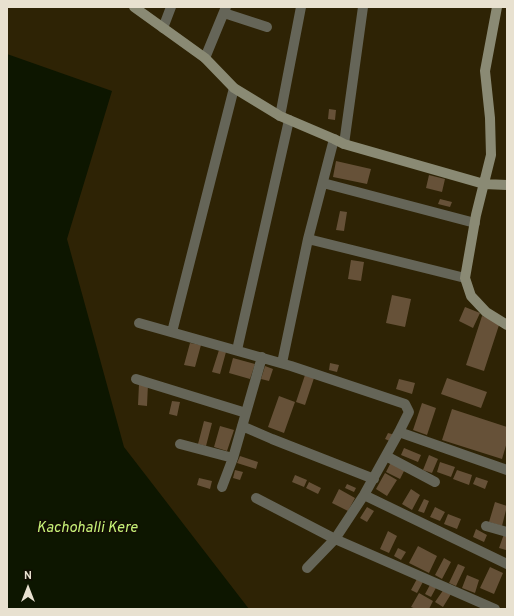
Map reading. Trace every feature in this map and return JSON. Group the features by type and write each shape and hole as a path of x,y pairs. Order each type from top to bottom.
{"street":[{"path":"134,7 205,58 234,88 284,118 334,138 344,144 484,184 507,185"},
{"path":"162,28 171,7"},
{"path":"237,350 284,118 301,7"},
{"path":"344,144 363,7"},
{"path":"498,7 485,71 492,155 475,223 465,278 471,296 486,312 507,325"},
{"path":"205,58 225,10 267,27"},
{"path":"172,332 234,88"},
{"path":"282,363 308,238 334,138"},
{"path":"323,183 475,223"},
{"path":"308,238 465,278"},
{"path":"139,323 282,363 405,404 408,412 374,479 335,539 307,568"},
{"path":"222,487 233,458 262,357"},
{"path":"136,379 246,413"},
{"path":"242,426 374,479"},
{"path":"399,432 507,470"},
{"path":"180,444 233,458"},
{"path":"386,456 435,482"},
{"path":"364,495 507,564"},
{"path":"256,498 335,539 495,609"},
{"path":"486,526 507,532"}],"water":[{"name":"Kachohalli Kere","path":"7,54 112,91 67,239 124,447 249,609 7,609"}],"building":[{"path":"329,109 336,110 335,120 328,119"},
{"path":"336,161 371,169 367,184 333,177"},
{"path":"429,175 445,179 442,192 426,188"},
{"path":"440,199 452,202 450,207 438,204"},
{"path":"340,211 347,212 344,231 336,230"},
{"path":"351,260 364,262 361,281 348,279"},
{"path":"392,295 411,299 405,327 386,323"},
{"path":"465,307 480,313 473,328 459,321"},
{"path":"482,316 500,322 484,371 466,365"},
{"path":"190,343 201,345 195,367 184,365"},
{"path":"219,350 226,352 220,374 212,372"},
{"path":"233,358 255,364 250,379 229,373"},
{"path":"330,363 339,365 337,372 329,370"},
{"path":"265,366 273,369 269,381 261,379"},
{"path":"306,372 315,375 305,405 296,402"},
{"path":"447,378 487,392 481,408 441,394"},
{"path":"399,379 415,383 412,394 396,389"},
{"path":"139,384 148,384 147,406 138,405"},
{"path":"279,396 295,402 284,433 268,427"},
{"path":"172,401 180,402 177,416 169,414"},
{"path":"422,403 436,408 427,435 413,430"},
{"path":"452,409 507,427 507,442 502,459 442,440"},
{"path":"204,421 212,423 206,446 198,444"},
{"path":"220,426 234,430 227,451 214,447"},
{"path":"388,433 395,435 392,442 385,439"},
{"path":"404,448 421,455 418,462 401,455"},
{"path":"429,455 438,459 432,473 423,470"},
{"path":"240,456 258,462 256,469 237,463"},
{"path":"391,462 405,469 400,479 386,472"},
{"path":"440,462 455,467 451,477 437,472"},
{"path":"235,470 243,472 240,480 233,478"},
{"path":"457,470 472,475 469,485 453,479"},
{"path":"385,473 397,480 387,496 376,489"},
{"path":"295,475 307,480 304,487 292,482"},
{"path":"476,477 488,481 485,489 473,484"},
{"path":"199,478 212,481 210,489 197,485"},
{"path":"309,482 321,488 318,494 306,488"},
{"path":"347,484 356,488 354,492 345,488"},
{"path":"339,489 355,498 348,511 332,503"},
{"path":"411,489 420,495 412,510 402,504"},
{"path":"424,499 429,501 424,513 418,511"},
{"path":"495,502 507,506 502,526 489,522"},
{"path":"367,507 374,511 367,522 360,518"},
{"path":"435,507 445,512 440,521 430,517"},
{"path":"448,514 461,519 457,529 444,524"},
{"path":"476,529 487,535 484,542 473,537"},
{"path":"388,531 397,536 389,553 380,549"},
{"path":"504,534 507,535 506,550 499,548"},
{"path":"418,546 437,556 429,573 409,563"},
{"path":"398,548 406,552 401,560 394,556"},
{"path":"444,558 451,562 442,579 435,575"},
{"path":"458,564 465,567 456,586 449,583"},
{"path":"490,567 503,573 494,594 480,588"},
{"path":"467,575 479,580 475,593 462,588"},
{"path":"418,577 424,580 417,593 411,590"},
{"path":"431,583 437,586 431,597 425,594"},
{"path":"444,589 451,594 443,607 435,602"},
{"path":"419,593 433,601 429,609 416,609 411,607"}]}
